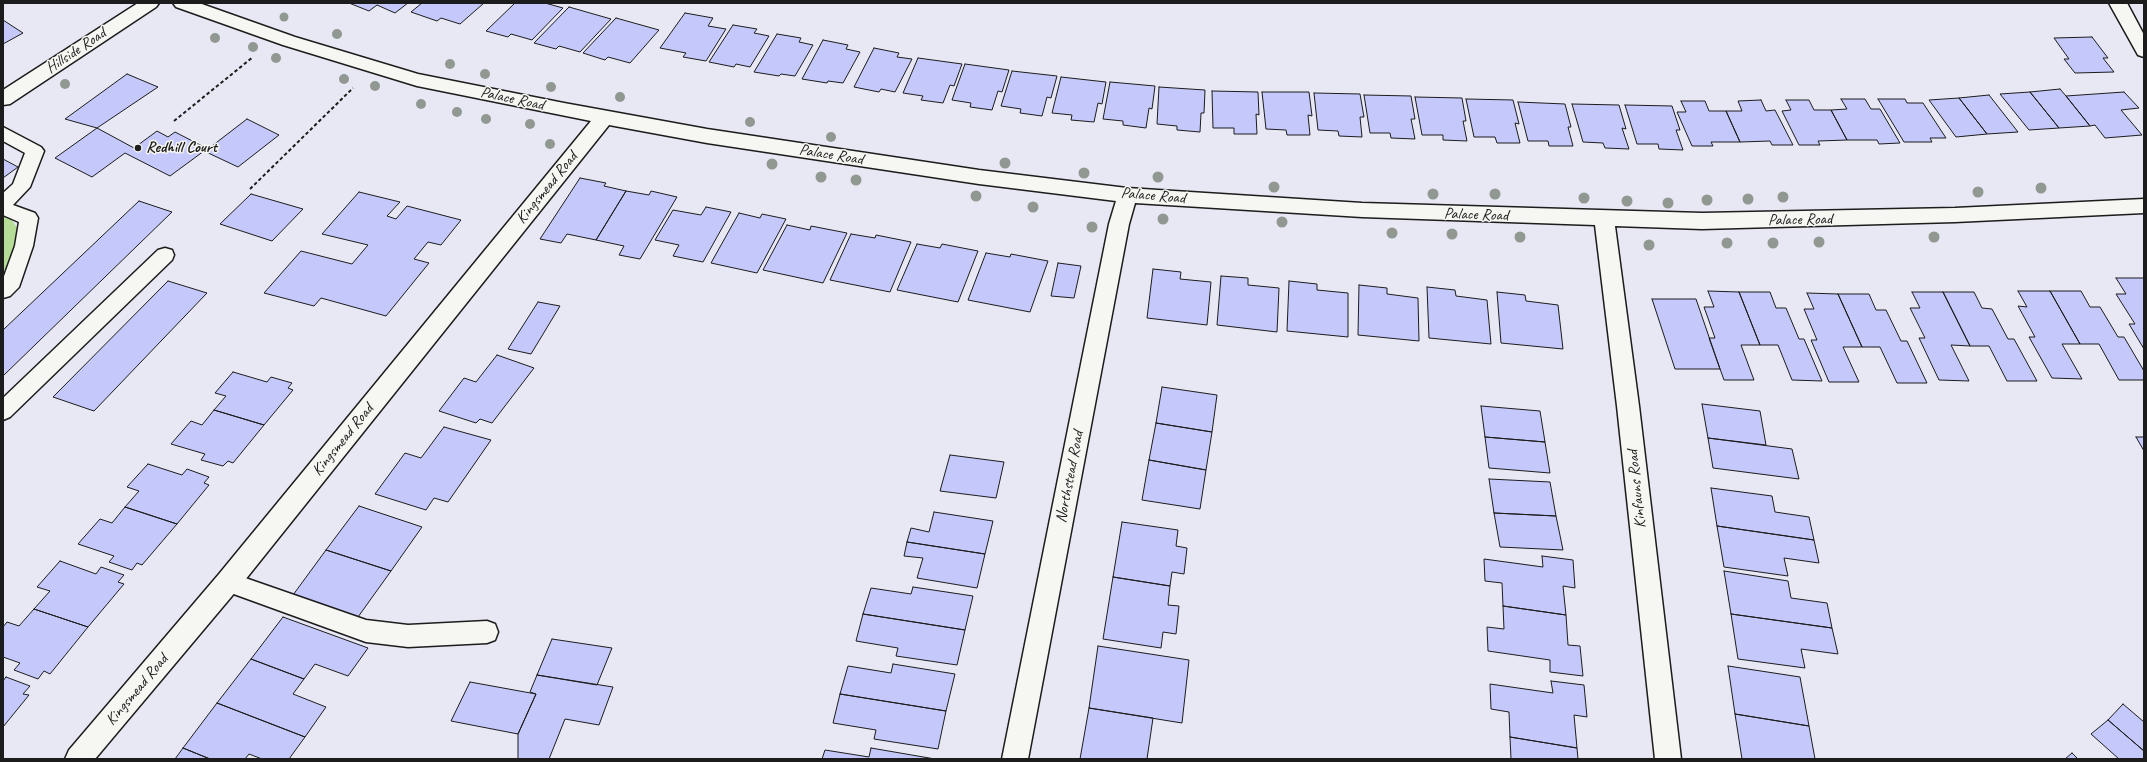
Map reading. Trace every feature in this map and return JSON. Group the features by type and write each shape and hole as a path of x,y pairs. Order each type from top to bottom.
{"street":[{"name":"Hillside Road","path":"3,99 150,3"},
{"name":"Palace Road","path":"182,3 289,41 417,80 604,118 707,136 979,177 1127,195 1308,208 1604,219 1702,221 1794,220 2144,206"},
{"path":"2118,3 2144,51"},
{"name":"Kingsmead Road","path":"78,759 228,582 604,118"},
{"name":"Northstead Road","path":"1015,759 1119,224 1127,195"},
{"name":"Kinfauns Road","path":"1604,219 1628,406 1668,759"}],"lane":[{"path":"3,133 35,151 21,187 3,204"},
{"path":"3,208 29,218 24,246 12,282 3,291"},
{"path":"3,410 165,255"},
{"path":"228,582 366,632 408,636 487,632"}],"path":[{"path":"174,122 253,57"},
{"path":"250,189 354,88"}],"green space":[{"path":"9,216 18,229 16,252 3,273 3,217"}],"building":[{"path":"349,3 408,3 395,13 377,5 369,11"},
{"path":"422,3 484,3 460,24 441,18 437,21 411,12"},
{"path":"515,3 545,3 563,8 532,40 511,34 508,37 486,31"},
{"path":"569,7 611,19 580,52 559,46 556,49 534,43"},
{"path":"685,13 713,18 708,26 726,29 706,61 683,57 686,53 660,48"},
{"path":"616,18 659,30 630,63 608,57 605,60 583,53"},
{"path":"3,20 23,33 3,44"},
{"path":"733,25 757,29 754,33 769,36 750,67 736,64 734,67 709,62"},
{"path":"777,34 801,38 799,42 813,45 795,76 781,74 779,76 754,72"},
{"path":"2092,37 2108,58 2103,58 2114,72 2075,73 2064,59 2069,59 2054,38"},
{"path":"823,40 848,45 846,49 860,52 843,83 828,81 827,83 802,79"},
{"path":"874,48 899,53 897,57 912,59 895,92 881,89 879,92 854,87"},
{"path":"918,58 962,64 954,86 950,85 943,103 921,100 923,96 903,93"},
{"path":"965,64 1009,70 1002,92 998,91 992,110 970,107 971,103 952,100"},
{"path":"1012,71 1057,76 1051,98 1047,97 1042,116 1020,113 1021,109 1001,106"},
{"path":"127,74 158,87 97,128 65,119"},
{"path":"1061,77 1106,82 1102,104 1098,103 1094,122 1071,120 1072,115 1052,113"},
{"path":"1110,82 1155,86 1152,109 1149,108 1146,128 1123,125 1123,121 1103,119"},
{"path":"1159,87 1205,90 1204,113 1201,113 1200,132 1177,130 1177,126 1157,124"},
{"path":"2060,89 2090,126 2059,128 2030,92"},
{"path":"1212,91 1258,92 1259,115 1256,114 1257,134 1234,134 1234,128 1213,128"},
{"path":"1262,92 1309,92 1312,116 1308,115 1310,135 1287,135 1286,130 1266,129"},
{"path":"2030,92 2059,128 2029,130 2000,94"},
{"path":"2124,92 2139,108 2121,110 2142,135 2105,138 2095,125 2090,126 2066,96"},
{"path":"1314,93 1360,94 1364,117 1360,117 1362,137 1339,136 1338,131 1318,130"},
{"path":"1364,95 1411,96 1415,119 1411,119 1415,139 1391,138 1390,133 1370,133"},
{"path":"1989,95 2018,132 1987,134 1959,98"},
{"path":"1415,97 1462,98 1466,121 1463,121 1467,141 1443,140 1443,135 1422,135"},
{"path":"1959,98 1987,134 1956,137 1929,100"},
{"path":"1466,99 1513,100 1519,124 1515,123 1520,143 1497,143 1495,137 1474,137"},
{"path":"1841,99 1865,99 1871,109 1880,109 1900,143 1879,144 1877,140 1847,140 1831,110 1847,109"},
{"path":"1878,99 1905,99 1907,103 1923,103 1946,138 1930,138 1932,142 1904,142"},
{"path":"1761,100 1766,111 1775,110 1793,145 1772,145 1770,141 1740,142 1726,111 1742,111 1738,101"},
{"path":"1786,100 1809,100 1814,110 1831,110 1847,140 1818,141 1820,145 1799,145 1782,111 1791,110"},
{"path":"1681,101 1705,101 1709,111 1726,111 1740,142 1711,142 1713,146 1692,146 1677,112 1686,112"},
{"path":"1518,102 1565,104 1571,127 1568,127 1573,146 1549,146 1548,141 1528,141"},
{"path":"1572,104 1619,105 1626,129 1622,128 1629,149 1605,148 1603,143 1583,142"},
{"path":"1625,105 1672,106 1680,130 1676,130 1683,150 1659,149 1658,144 1637,144"},
{"name":"Redhill Court","path":"247,119 279,135 238,167 204,151 170,176 125,153 92,177 55,158 97,128 134,148 157,131 168,137 175,132 208,149"},
{"path":"3,159 18,167 3,178"},
{"path":"580,178 606,183 604,186 626,191 596,240 567,234 561,243 540,239"},
{"path":"626,191 649,195 651,191 677,197 640,259 619,255 624,246 596,240"},
{"path":"359,192 400,202 387,216 396,219 407,206 461,220 441,245 428,242 414,259 429,263 386,316 321,298 314,306 264,293 301,251 352,264 368,245 322,234"},
{"path":"251,194 303,209 272,241 220,224"},
{"path":"139,201 172,212 3,376 3,330"},
{"path":"706,207 731,212 703,262 673,256 679,245 655,240 673,210 701,215"},
{"path":"739,213 760,218 762,214 786,219 757,273 711,263"},
{"path":"787,225 810,230 811,226 847,233 823,283 763,270"},
{"path":"851,234 875,238 876,235 911,242 890,292 830,280"},
{"path":"917,244 940,248 942,244 978,251 958,302 897,290"},
{"path":"986,253 1010,257 1011,254 1048,261 1030,312 968,300"},
{"path":"1058,263 1081,266 1074,298 1051,296"},
{"path":"1153,269 1181,272 1180,279 1211,282 1207,325 1147,318"},
{"path":"1221,276 1248,278 1248,285 1279,288 1277,332 1217,325"},
{"path":"2116,278 2144,278 2144,349 2129,324 2135,324 2116,294 2126,294"},
{"path":"168,281 207,293 94,411 53,397"},
{"path":"1289,281 1317,284 1317,290 1348,293 1348,337 1287,331"},
{"path":"1359,285 1387,288 1387,294 1418,298 1419,341 1358,335"},
{"path":"1427,287 1455,290 1456,296 1487,300 1491,344 1429,338"},
{"path":"1708,291 1739,292 1760,345 1741,345 1754,380 1724,380 1709,338 1715,338 1704,307 1714,307"},
{"path":"2018,291 2050,291 2080,344 2062,344 2082,379 2052,378 2029,337 2035,337 2018,306 2027,307"},
{"path":"2050,291 2081,291 2090,307 2100,307 2118,337 2124,337 2144,371 2144,380 2119,380 2099,344 2080,344"},
{"path":"1497,292 1525,295 1526,301 1558,305 1563,349 1501,343"},
{"path":"1739,292 1770,292 1776,308 1786,308 1799,339 1804,339 1822,381 1792,380 1778,345 1760,345"},
{"path":"1912,292 1943,292 1970,346 1951,345 1969,381 1939,380 1919,338 1925,338 1910,308 1920,308"},
{"path":"1943,292 1974,292 1982,308 1992,309 2008,339 2014,339 2037,381 2007,381 1989,346 1970,346"},
{"path":"1807,293 1838,294 1862,347 1843,347 1859,382 1829,382 1811,340 1817,340 1804,309 1814,309"},
{"path":"1838,294 1869,294 1876,310 1886,310 1901,341 1907,341 1927,383 1897,383 1880,347 1862,347"},
{"path":"1652,299 1696,299 1720,369 1675,369"},
{"path":"538,302 560,306 531,354 508,349"},
{"path":"497,355 534,368 492,423 480,419 476,423 439,411 464,378 476,382"},
{"path":"233,372 267,382 271,377 292,383 288,388 293,390 264,425 214,410 226,396 215,393"},
{"path":"1162,387 1217,395 1212,432 1156,423"},
{"path":"1702,404 1760,411 1766,445 1708,438"},
{"path":"1481,406 1540,411 1545,442 1485,437"},
{"path":"214,410 264,425 233,463 228,461 223,466 201,460 205,454 171,444 191,421 202,425"},
{"path":"1156,423 1212,432 1206,470 1149,460"},
{"path":"444,427 491,440 448,502 434,498 426,510 375,494 405,453 421,458"},
{"path":"1485,437 1545,442 1550,473 1489,468"},
{"path":"2136,437 2144,437 2144,451"},
{"path":"1708,438 1792,449 1799,479 1713,468"},
{"path":"950,455 1004,462 996,498 940,491"},
{"path":"1149,460 1206,470 1200,509 1142,500"},
{"path":"148,464 182,475 187,469 209,477 204,483 209,485 177,524 125,507 139,491 127,487"},
{"path":"1489,479 1550,482 1556,516 1494,513"},
{"path":"1711,488 1772,496 1775,512 1809,517 1814,540 1717,526"},
{"path":"359,506 422,527 391,571 326,550"},
{"path":"125,507 177,524 142,565 137,563 132,570 109,562 114,556 78,544 100,519 112,523"},
{"path":"934,512 993,521 985,554 907,542 911,528 929,532"},
{"path":"1494,513 1556,516 1563,550 1500,547"},
{"path":"1122,522 1178,530 1176,546 1187,548 1184,574 1172,572 1170,586 1113,577"},
{"path":"1717,526 1814,540 1819,563 1784,558 1788,576 1724,567"},
{"path":"907,542 985,554 977,588 917,578 923,558 904,556"},
{"path":"326,550 391,571 358,617 293,595"},
{"path":"1542,556 1573,560 1575,588 1563,586 1566,615 1503,606 1502,583 1485,581 1484,559 1543,567"},
{"path":"60,561 96,574 101,567 124,575 118,582 124,584 88,627 34,609 50,591 37,587"},
{"path":"1724,571 1788,581 1791,598 1827,603 1832,628 1731,614"},
{"path":"1113,577 1170,586 1168,605 1179,606 1176,634 1163,632 1161,648 1103,639"},
{"path":"913,587 973,596 965,630 863,614 871,588 911,594"},
{"path":"1503,606 1566,615 1568,645 1580,646 1583,676 1550,672 1550,660 1488,651 1487,627 1504,629"},
{"path":"34,609 88,627 50,674 44,671 38,679 14,670 20,663 3,657 3,627 7,622 19,626"},
{"path":"863,614 965,630 957,665 896,656 898,648 856,641"},
{"path":"1731,614 1832,628 1838,654 1801,649 1805,668 1738,659"},
{"path":"283,617 368,648 348,676 315,664 304,679 251,659"},
{"path":"552,639 612,648 597,685 537,675"},
{"path":"1098,646 1189,660 1182,723 1089,708"},
{"path":"251,659 304,679 293,694 326,707 305,737 217,703"},
{"path":"893,664 955,674 946,711 840,694 848,666 891,673"},
{"path":"1728,666 1800,677 1809,726 1735,714"},
{"path":"537,675 613,687 599,725 565,719 549,759 518,759 518,734 536,694 530,692"},
{"path":"6,677 30,686 23,694 29,695 3,727 3,681"},
{"path":"1551,681 1584,685 1587,717 1574,715 1577,748 1510,737 1509,712 1491,709 1490,684 1553,693"},
{"path":"470,682 536,694 518,734 451,721"},
{"path":"840,694 946,711 938,749 874,739 876,730 833,723"},
{"path":"217,703 305,737 289,759 262,759 249,754 245,759 210,759 183,748"},
{"path":"2123,704 2144,722 2144,751 2108,720"},
{"path":"1089,708 1153,718 1147,759 1080,759"},
{"path":"1735,714 1809,726 1815,759 1742,759"},
{"path":"2108,720 2144,751 2144,759 2119,759 2091,734"},
{"path":"1510,737 1577,748 1578,759 1511,759"},
{"path":"183,748 210,759 175,759"},
{"path":"871,748 935,759 822,759 825,750 869,757"},
{"path":"2072,753 2078,759 2065,759"}],"place":[{"name":"Redhill Court","path":"138,148"}]}
